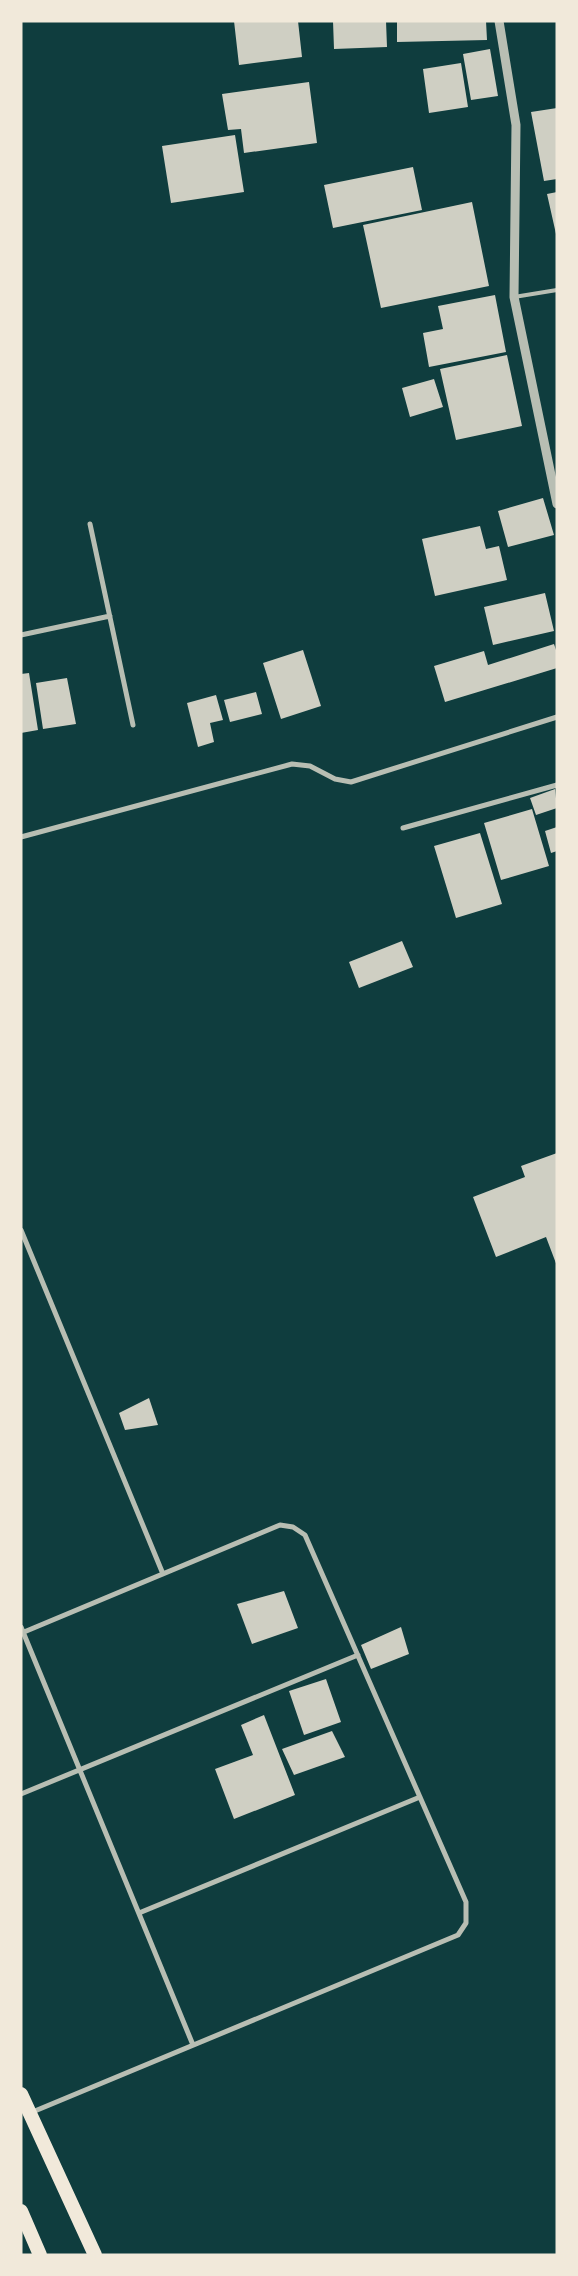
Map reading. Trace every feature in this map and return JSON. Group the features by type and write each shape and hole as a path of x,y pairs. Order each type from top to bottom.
{"highway":[{"path":"21,2094 95,2255"},
{"path":"21,2211 40,2255"}],"street":[{"path":"499,21 516,125 514,297 557,504"},
{"path":"90,524 133,725"},
{"path":"21,635 110,616"},
{"path":"21,837 292,764 310,766 335,779 350,782 557,717"},
{"path":"403,828 557,785"},
{"path":"21,1230 163,1574"},
{"path":"30,2113 458,1935 466,1923 466,1902 420,1796 305,1535 293,1527 280,1525 163,1574 22,1629 193,2045"},
{"path":"21,1794 358,1655"},
{"path":"139,1913 420,1796"}],"lane":[{"path":"514,297 557,290"}],"building":[{"path":"234,21 298,21 302,57 239,65"},
{"path":"333,21 386,21 387,47 334,49"},
{"path":"397,21 486,21 487,40 397,42"},
{"path":"490,49 498,96 471,100 463,54"},
{"path":"461,63 468,107 429,113 423,69"},
{"path":"309,82 317,143 244,153 241,129 228,130 222,94"},
{"path":"557,108 557,179 544,181 531,112"},
{"path":"235,135 244,192 171,203 162,146"},
{"path":"413,167 422,210 333,228 324,185"},
{"path":"557,192 557,233 556,234 547,194"},
{"path":"472,202 489,286 381,308 363,225"},
{"path":"495,295 506,352 429,367 423,333 443,329 438,306"},
{"path":"507,355 522,426 456,440 440,369"},
{"path":"434,379 443,407 410,417 402,388"},
{"path":"543,498 554,535 508,547 498,511"},
{"path":"480,526 486,549 499,546 507,580 435,596 422,539"},
{"path":"545,593 554,631 493,645 484,607"},
{"path":"554,644 557,653 557,668 445,702 434,666 484,651 488,665"},
{"path":"303,650 321,706 281,719 263,663"},
{"path":"29,673 38,730 21,733 21,674"},
{"path":"67,678 76,724 43,729 36,683"},
{"path":"256,692 262,714 230,722 224,700"},
{"path":"216,695 223,720 210,723 214,742 198,747 187,703"},
{"path":"555,789 557,808 536,815 530,798"},
{"path":"532,809 549,866 501,880 484,823"},
{"path":"557,827 557,851 551,853 545,831"},
{"path":"480,833 502,904 456,918 434,846"},
{"path":"402,941 413,967 359,988 349,962"},
{"path":"557,1153 557,1266 546,1237 496,1257 473,1197 525,1177 521,1166"},
{"path":"149,1398 158,1425 125,1430 119,1413"},
{"path":"284,1591 298,1628 252,1644 237,1604"},
{"path":"401,1627 409,1654 371,1669 361,1645"},
{"path":"326,1679 341,1722 304,1735 289,1691"},
{"path":"264,1715 295,1795 234,1819 215,1769 253,1755 241,1725"},
{"path":"332,1731 345,1757 294,1775 282,1749"}]}
